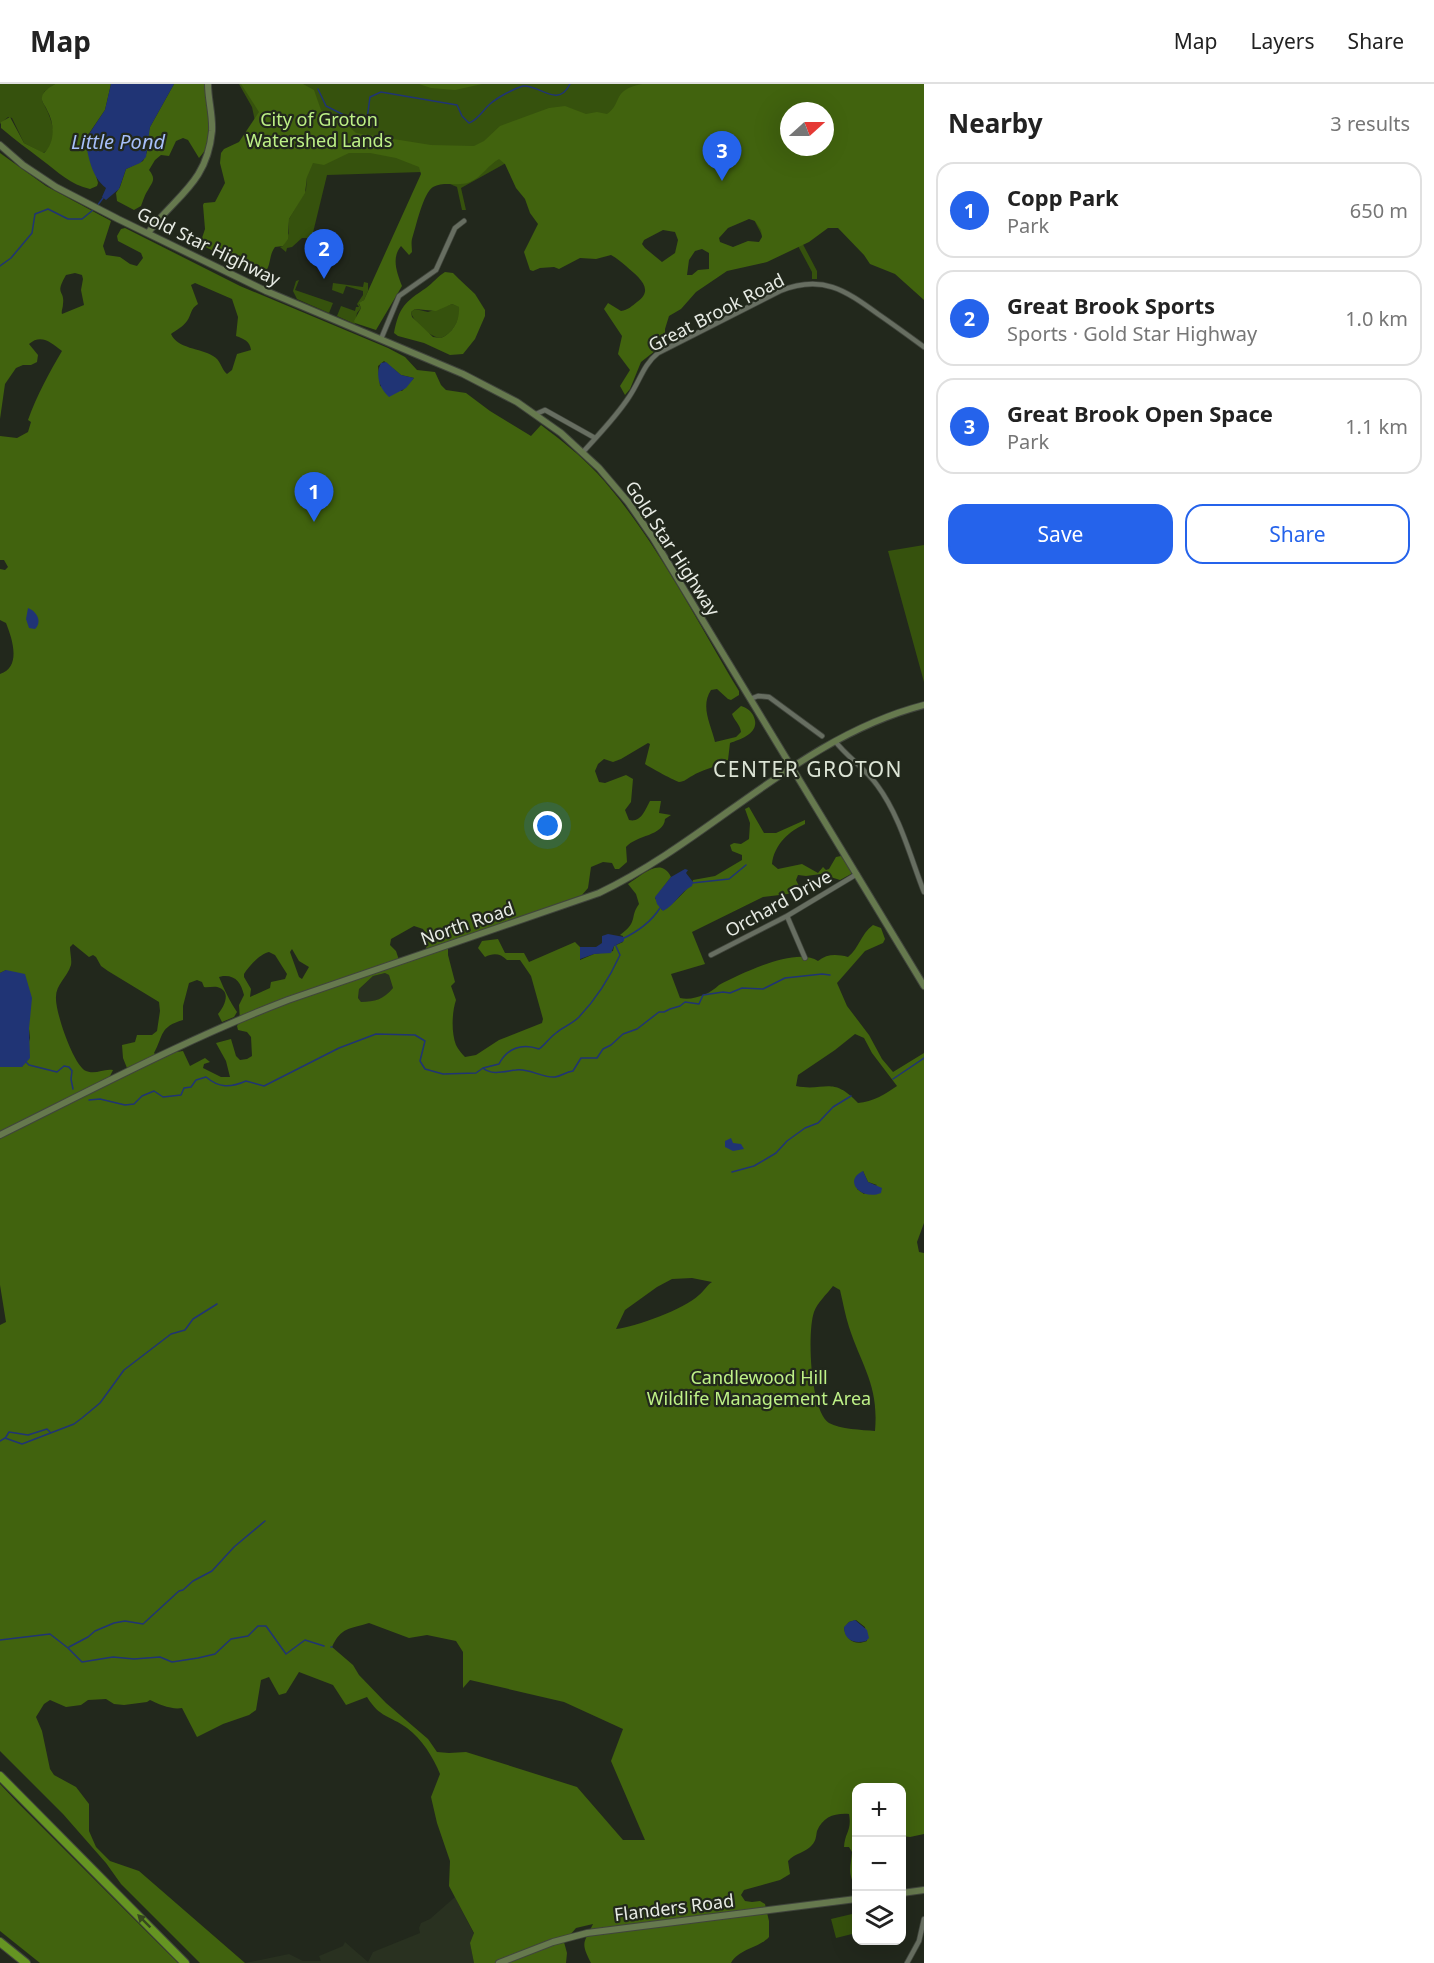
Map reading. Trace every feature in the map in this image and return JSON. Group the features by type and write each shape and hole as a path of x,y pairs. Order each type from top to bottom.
{"highway":[{"path":"0,1776 185,1963"},
{"path":"0,1942 26,1963"}],"main road":[{"path":"148,233 189,188 204,163 212,129 208,84"},
{"name":"Gold Star Highway","path":"0,145 23,165 56,187 96,208 266,291 484,384 536,414 582,452 613,484 640,519 793,767 924,986"},
{"name":"North Road","path":"0,1135 242,1018 599,893 644,869 835,741 885,717 924,705"},
{"path":"906,1892 924,1890"},
{"name":"Flanders Road","path":"499,1963 543,1945 586,1933 852,1900"}],"street":[{"path":"381,339 399,296 436,270 455,228 464,221"},
{"name":"Great Brook Road","path":"582,452 623,406 644,367 658,353 780,291 796,286 819,283 845,291 924,347"},
{"path":"536,414 545,410 595,438"},
{"path":"750,699 758,696 769,697 822,736"},
{"path":"835,741 868,774 886,798 924,892"},
{"name":"Orchard Drive","path":"711,955 787,916 857,874"},
{"path":"787,916 805,958"},
{"path":"907,1963 919,1941 924,1919"}],"shaded area":[{"path":"385,973 389,975 393,988 391,991 383,998 370,1003 361,1002 358,998 359,989 373,976"},
{"path":"455,1897 474,1934 470,1943 474,1963 245,1963 289,1954 303,1961 321,1961 319,1956 343,1946 345,1942 368,1962 373,1952 420,1933 421,1923 430,1919"}],"green space":[{"path":"0,84 55,84 44,92 42,101 50,117 54,135 51,146 43,153 24,143 12,118 8,117 0,124"},
{"path":"55,84 111,84 105,110 86,138 98,183 90,189 65,178 1,128 1,122 10,117 24,143 44,153 52,139 52,127 50,115 42,97 45,91"},
{"path":"174,84 205,84 210,122 209,141 199,158 188,140 183,138 176,141 169,156 161,155 155,160 149,170 153,178 152,182 141,206 134,210 117,201 116,193 126,169 143,161 147,152 150,127"},
{"name":"City of Groton Watershed Lands","path":"239,84 924,84 822,217 797,233 817,271 817,279 812,279 812,272 789,229 765,241 752,216 506,163 461,188 466,210 462,210 457,187 422,172 327,175 310,245 307,238 302,238 292,247 287,248 286,252 280,247 283,246 289,233 289,219 306,190 307,176 256,126 252,107"},
{"name":"City of Groton Watershed Lands","path":"241,84 303,84 314,90 321,110 338,117 356,133 431,145 474,146 484,141 500,126 549,108 565,106 586,114 597,112 607,114 615,106 622,93 642,84 924,84 924,300 895,274 870,264 838,228 828,228 809,242 767,262 727,271 696,292 681,309 669,316 665,329 665,343 641,362 630,389 625,395 620,386 630,370 618,354 622,336 604,309 608,303 621,311 630,308 645,292 643,283 611,255 596,259 580,258 559,269 554,267 530,270 524,252 538,224 530,213 525,199 516,188 505,164 499,159 470,182 437,185 429,190 412,239 412,252 409,255 401,246 396,255 397,271 402,286 376,330 354,321 361,308 359,303 364,300 421,174 419,167 396,158 370,153 349,153 324,165 313,163 307,177 305,193 289,219 288,239 283,246 275,247 268,268 263,274 203,246 201,241 205,229 203,205 215,202 225,183 220,163 221,153 224,149 239,142 259,112","holes":["749,219 755,221 761,230 762,237 759,242 748,241 733,247 720,242 719,238 728,228","663,230 675,232 678,240 675,253 662,262 642,244 644,240","702,249 709,253 709,269 698,270 692,275 687,275 689,260 695,251"]},
{"path":"419,84 482,84 455,90 431,88"},
{"name":"Candlewood Hill Wildlife Management Area","path":"0,153 46,186 111,221 103,246 106,255 120,257 137,266 143,258 141,253 118,241 117,236 121,229 125,228 240,286 388,348 405,357 417,370 435,372 446,390 466,393 531,436 541,425 591,466 637,523 673,578 739,691 739,695 731,700 717,689 711,690 708,696 707,716 715,742 736,737 741,732 732,714 741,706 752,713 755,726 749,734 730,743 728,760 681,782 645,764 650,744 648,743 621,759 613,762 604,759 598,764 595,771 599,782 605,783 626,775 633,779 631,802 625,810 629,820 640,818 650,801 661,801 659,813 671,815 665,819 660,829 626,847 627,862 619,869 615,869 612,863 603,862 591,867 588,888 582,895 448,942 448,955 455,982 451,986 456,1000 453,1034 456,1045 465,1057 476,1055 499,1040 542,1023 543,1019 531,976 520,960 507,960 496,954 485,957 478,948 482,941 498,939 505,953 524,953 529,962 575,942 580,947 580,960 594,954 613,951 614,946 623,942 623,936 620,935 632,923 639,904 636,894 628,884 651,869 662,868 671,877 655,898 662,910 670,906 693,880 715,876 742,860 742,855 732,851 730,845 741,844 749,839 750,823 745,809 749,807 764,833 776,833 805,820 805,824 788,835 779,845 772,864 778,869 802,864 818,873 823,867 826,870 829,869 836,857 841,856 851,870 851,874 840,880 821,874 798,875 796,880 799,886 788,894 763,897 692,932 705,964 671,974 680,998 701,996 741,974 783,959 808,957 818,961 832,955 848,957 873,925 881,928 885,939 883,943 865,951 837,983 847,1006 893,1072 924,1053 924,1223 917,1242 919,1252 924,1253 924,1834 906,1836 906,1783 852,1783 852,1852 849,1847 844,1847 850,1824 849,1814 834,1815 819,1826 810,1847 788,1861 790,1874 780,1880 744,1890 741,1895 745,1901 760,1901 765,1904 769,1921 769,1937 739,1954 731,1963 591,1963 584,1943 593,1924 576,1928 564,1942 567,1953 566,1963 474,1963 470,1943 474,1933 449,1886 450,1861 431,1797 440,1774 430,1755 412,1732 381,1713 367,1697 346,1705 333,1685 299,1672 286,1693 279,1695 269,1677 261,1680 256,1710 197,1737 182,1708 161,1705 150,1700 124,1705 114,1704 106,1699 88,1700 81,1705 66,1707 50,1700 44,1704 36,1717 42,1731 50,1769 54,1775 76,1787 89,1804 89,1831 96,1847 110,1861 139,1871 245,1963 200,1963 121,1884 106,1863 63,1814 0,1751 0,1325 6,1322 0,1285 0,1067 22,1067 30,1038 29,1029 6,970 0,973 0,674 11,665 14,652 6,623 0,620 0,569 5,570 8,567 4,560 0,560 0,436 17,438 28,432 31,422 28,420 35,402 62,351 42,339 33,341 29,344 38,355 37,362 16,368 5,384 0,419","holes":["75,273 82,275 81,290 84,305 62,314 63,299 60,289 66,275","195,283 232,299 238,317 236,336 248,342 251,350 237,354 232,370 227,374 216,358 179,343 171,334 185,323 198,304 191,285","384,361 401,375 414,378 402,391 380,386 378,366","414,926 423,929 427,936 426,951 399,960 396,951 390,945 391,939","73,944 89,957 93,955 108,971 159,1002 157,1031 152,1035 137,1035 135,1042 122,1045 127,1068 109,1078 113,1070 90,1072 81,1067 62,1026 56,994 71,965 70,947","292,949 299,961 309,967 302,979 299,977 290,952","266,953 275,955 287,974 285,979 271,982 270,988 250,997 251,989 244,974 258,958","385,973 389,975 393,988 379,999 361,1002 358,998 359,989 373,976","219,977 235,978 241,987 244,995 239,1005 240,1021 237,1026 238,1030 247,1032 251,1037 252,1056 247,1059 240,1060 236,1056 231,1039 216,1043 226,1061 230,1077 221,1077 203,1068 204,1064 210,1062 205,1058 190,1066 183,1051 156,1055 154,1053 163,1032 183,1020 183,1006 189,983 197,980 202,982 204,987 216,987 223,990 226,997 218,1014 222,1022 234,1017 237,1012","855,1034 864,1038 872,1053 897,1086 874,1099 858,1103 849,1094 835,1087 796,1086 798,1075","863,1171 868,1182 877,1185 864,1194 857,1189","692,1278 712,1282 692,1300 671,1311 635,1325 616,1329 625,1310 672,1279","833,1286 840,1290 849,1327 872,1388 876,1415 875,1431 845,1428 829,1423 823,1416 818,1403 812,1370 812,1322 817,1305","856,1620 865,1627 867,1641 859,1643 852,1641 844,1628 849,1622","369,1623 409,1638 427,1635 456,1641 463,1652 463,1688 470,1680 564,1702 623,1729 611,1761 645,1840 623,1840 577,1787 466,1752 437,1752 428,1739 386,1703 359,1675 353,1665 332,1647 343,1632"]},
{"path":"445,272 453,273 475,294 485,310 485,316 475,339 463,354 450,355 394,333 398,317 404,306","holes":["452,304 459,307 455,325 441,338 433,337 412,317 411,312 415,309 436,311"]},
{"path":"299,280 295,290 333,303 329,313 297,299 293,291 296,281"},
{"path":"364,282 368,283 368,291 364,300 359,304 361,308 357,313 355,324 337,316 341,306 355,311 356,307 359,307 357,304 363,291 346,286 343,294 332,290 333,283 363,287"},
{"path":"452,304 460,307 459,317 452,329 441,338 423,329 411,312 415,309 428,312"},
{"path":"924,545 924,682 888,551"},
{"path":"0,1784 178,1963 40,1963 0,1931"},
{"path":"852,1852 852,1878 851,1874"},
{"path":"852,1914 852,1934 836,1938 831,1919"}],"water":[{"name":"Little Pond","path":"111,84 174,84 150,127 146,157 140,163 126,169 119,189 106,200 102,197 106,188 94,172 85,140 105,110"},
{"path":"386,362 401,375 414,378 406,388 389,397 378,376 381,363"},
{"path":"28,608 38,617 35,629 29,628 26,619"},
{"path":"685,869 688,870 686,873 693,882 692,886 663,911 655,897 671,877"},
{"path":"608,934 624,937 624,941 614,946 611,953 594,954 580,959 580,947 596,947 602,943 602,936"},
{"path":"6,970 25,974 32,998 29,1029 30,1058 22,1067 0,1067 0,973"},
{"path":"731,1138 733,1143 741,1144 744,1149 733,1151 725,1147 725,1141"},
{"path":"863,1171 868,1182 882,1188 881,1193 867,1194 857,1189 854,1180"},
{"path":"855,1620 867,1630 869,1638 866,1641 850,1640 846,1635 844,1627"}],"waterway":[{"path":"318,89 326,106 344,115 353,124 367,119 370,97 381,92 457,105 462,116 469,123 493,101 519,87 529,86 548,94 560,95 570,84"},
{"path":"97,206 103,198"},
{"path":"0,266 11,258 32,233 35,214 48,209 68,219 82,219 93,210"},
{"path":"692,883 729,879 746,865"},
{"path":"622,939 643,926 660,908"},
{"path":"89,1100 100,1099 125,1105 134,1104 142,1096 154,1091 163,1097 181,1095 184,1088 191,1087 196,1080 206,1077 225,1086 246,1081 264,1086 339,1048 376,1034 415,1035 425,1041 420,1061 425,1069 443,1074 476,1073 483,1068 499,1064 506,1054 516,1048 539,1049 579,1017 607,980 620,955 615,944"},
{"path":"483,1068 495,1072 521,1070 550,1077 557,1076 573,1071 581,1058 597,1058 603,1049 623,1034 637,1029 659,1012 680,1006 685,1002 699,1004 703,995 730,993 742,988 763,989 785,978 830,975"},
{"path":"893,1079 924,1058"},
{"path":"26,1062 29,1065 57,1072 64,1066 69,1067 72,1071 73,1089"},
{"path":"732,1172 754,1166 776,1153 787,1141 805,1128 818,1123 833,1107 851,1096"},
{"path":"0,1441 5,1438 22,1444 74,1424 100,1403 124,1370 171,1334 185,1330 193,1319 217,1304"},
{"path":"6,1437 9,1432 28,1435 47,1429 50,1432"},
{"path":"69,1647 95,1631 114,1623 125,1621 143,1624 179,1591 212,1571 234,1547 265,1521"},
{"path":"0,1640 50,1634 82,1662 113,1657 134,1659 160,1657 172,1662 198,1658 215,1654 231,1639 248,1636 258,1626 266,1626 286,1654 305,1640 324,1646"}],"place":[{"name":"Great Brook Open Space","path":"722,181"},
{"name":"Great Brook Sports","path":"324,279"},
{"name":"Copp Park","path":"314,522"}],"district":[{"name":"CENTER GROTON","path":"808,769"}]}
